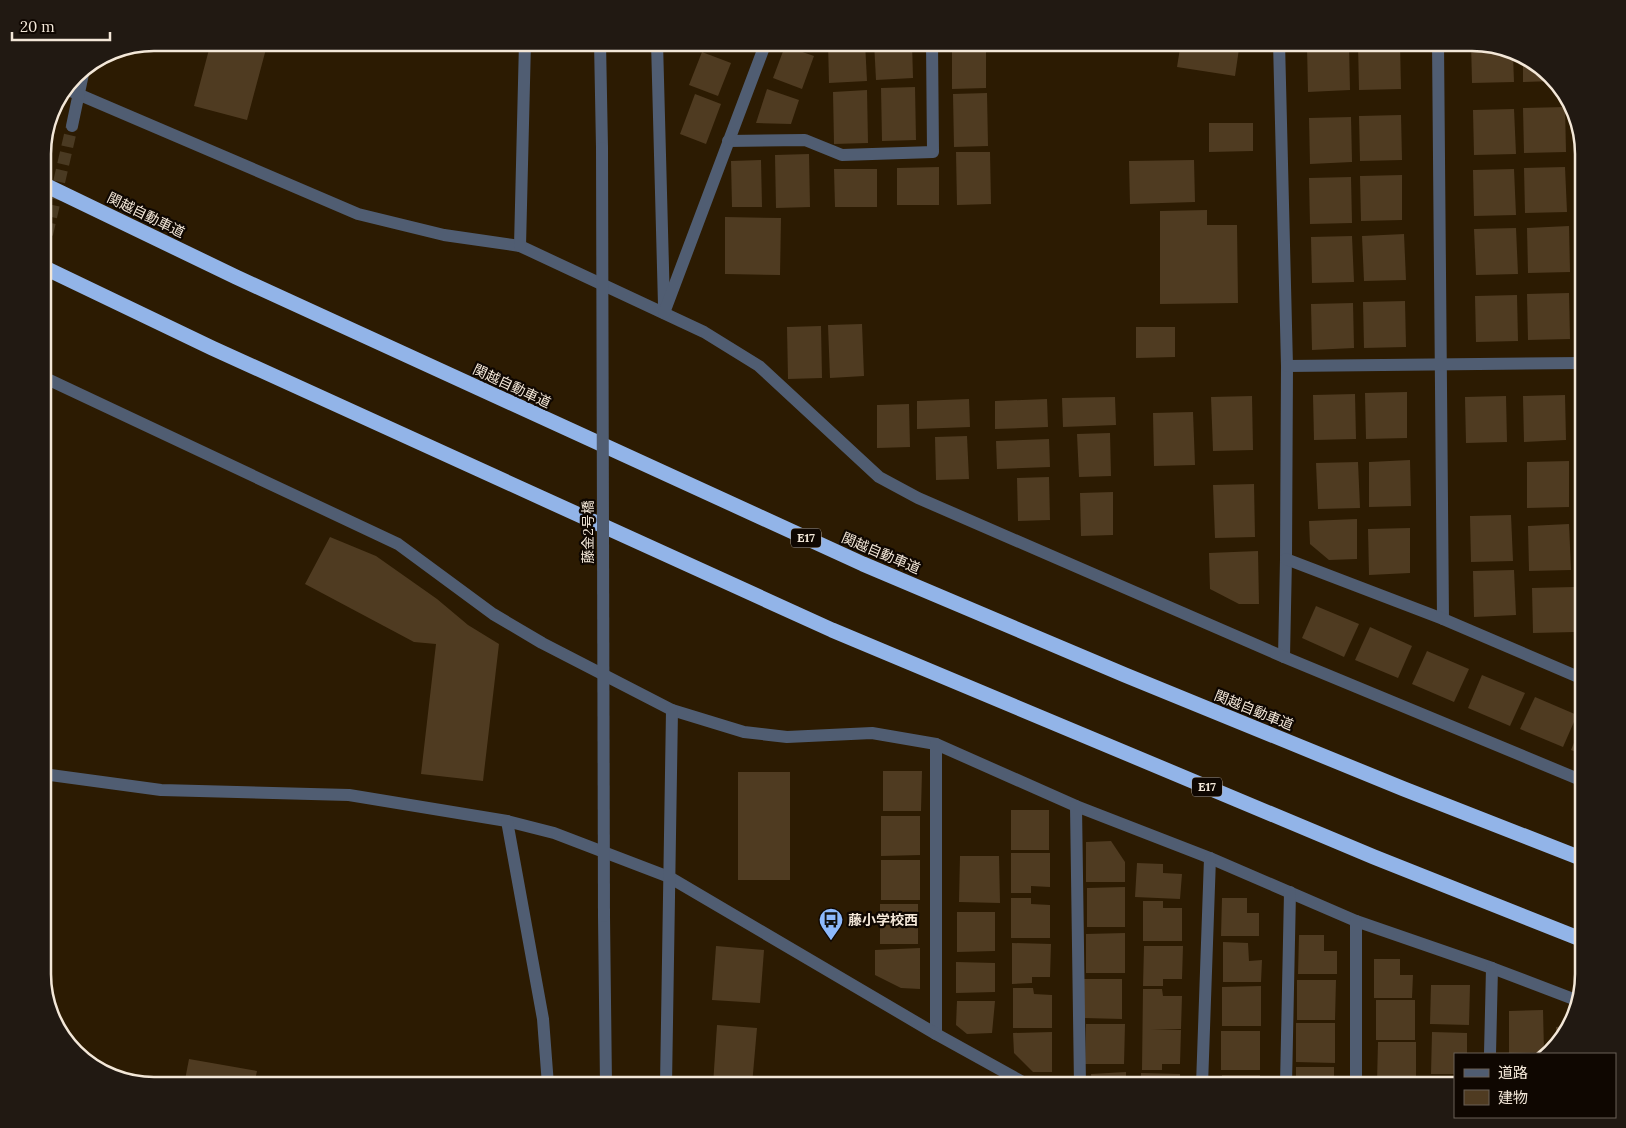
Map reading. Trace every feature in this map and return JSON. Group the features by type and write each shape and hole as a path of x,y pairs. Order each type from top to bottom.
{"highway":[{"name":"関越自動車道","path":"51,188 263,289 863,564 1350,767 1575,855"},
{"name":"E17","path":"51,271 212,348 832,630 1374,857 1575,936"}],"street":[{"path":"520,246 526,51"},
{"name":"藤金2号橋","path":"600,51 606,1077"},
{"path":"657,51 664,313"},
{"path":"664,313 763,51"},
{"path":"728,141 805,140 842,155 933,152 932,51"},
{"path":"1279,51 1287,366 1284,657"},
{"path":"1438,51 1443,619"},
{"path":"72,126 82,80"},
{"path":"72,92 358,214 444,235 520,246 704,332 759,366 879,477 918,498 1284,657 1575,777"},
{"path":"1287,366 1575,363"},
{"path":"51,381 398,544 494,614 542,644 672,710 744,732 787,737 872,734 936,744 1076,806 1210,858 1356,921 1492,968 1572,998"},
{"path":"1286,559 1443,619 1575,675"},
{"path":"666,1077 672,710"},
{"path":"936,744 936,1034"},
{"path":"51,775 162,790 349,796 507,822 554,833 668,877 1012,1077"},
{"path":"1076,806 1080,1077"},
{"path":"507,822 543,1019 547,1077"},
{"path":"1202,1077 1210,858"},
{"path":"1286,1077 1290,892"},
{"path":"1356,921 1356,1077"},
{"path":"1490,1053 1492,968"}],"building":[{"path":"209,51 265,51 247,120 194,106"},
{"path":"783,51 800,51 814,56 802,89 773,78"},
{"path":"828,51 865,51 867,81 829,83"},
{"path":"874,51 912,51 913,78 876,80"},
{"path":"952,51 986,51 986,88 952,89"},
{"path":"1180,51 1239,51 1235,76 1177,67"},
{"path":"1307,51 1349,51 1350,90 1308,92"},
{"path":"1358,51 1400,51 1401,89 1359,90"},
{"path":"1471,51 1486,52 1513,60 1514,82 1472,83"},
{"path":"702,52 731,63 718,96 689,85"},
{"path":"1523,65 1545,81 1523,82"},
{"path":"915,87 916,140 882,141 881,88"},
{"path":"767,89 799,100 791,124 756,123"},
{"path":"867,90 868,143 834,144 833,92"},
{"path":"987,93 988,146 954,147 953,94"},
{"path":"695,94 721,104 706,144 680,134"},
{"path":"1563,107 1565,111 1566,152 1524,153 1523,108"},
{"path":"1514,109 1516,154 1474,155 1473,110"},
{"path":"1401,115 1402,160 1360,161 1359,116"},
{"path":"1351,117 1352,162 1310,164 1309,118"},
{"path":"1209,123 1253,123 1253,151 1209,152"},
{"path":"956,152 990,152 991,204 957,205"},
{"path":"809,154 810,207 776,208 775,155"},
{"path":"761,160 762,207 732,207 731,161"},
{"path":"1194,160 1195,202 1130,204 1129,161"},
{"path":"939,167 939,205 897,205 897,168"},
{"path":"1565,167 1567,212 1525,213 1524,168"},
{"path":"834,169 877,169 877,207 835,207"},
{"path":"1514,169 1516,215 1474,216 1473,170"},
{"path":"1402,175 1402,220 1361,221 1360,176"},
{"path":"1351,177 1352,223 1310,224 1309,178"},
{"path":"1207,210 1207,225 1237,225 1238,303 1160,304 1160,211"},
{"path":"725,217 781,218 780,275 725,274"},
{"path":"1569,226 1570,272 1528,273 1527,228"},
{"path":"1516,228 1518,274 1476,275 1474,229"},
{"path":"1404,234 1406,280 1364,281 1362,236"},
{"path":"1352,236 1354,282 1312,283 1311,237"},
{"path":"1569,293 1570,339 1528,340 1527,294"},
{"path":"1517,295 1518,341 1476,342 1475,296"},
{"path":"1405,301 1406,347 1364,348 1363,302"},
{"path":"1353,303 1354,348 1312,350 1311,304"},
{"path":"862,324 864,376 830,378 828,325"},
{"path":"821,326 822,378 788,379 787,327"},
{"path":"1136,327 1175,327 1175,357 1136,358"},
{"path":"1407,392 1407,438 1366,439 1365,393"},
{"path":"1355,394 1356,439 1314,440 1313,395"},
{"path":"1565,395 1566,440 1524,442 1523,396"},
{"path":"1252,396 1253,450 1213,451 1211,397"},
{"path":"1506,396 1507,442 1466,443 1465,397"},
{"path":"1115,397 1116,425 1063,427 1062,398"},
{"path":"969,399 970,427 917,429 917,401"},
{"path":"1047,399 1048,427 995,429 995,401"},
{"path":"909,404 910,447 877,448 877,405"},
{"path":"1193,412 1195,465 1154,466 1153,413"},
{"path":"1110,433 1111,476 1079,477 1077,434"},
{"path":"967,436 969,479 936,480 935,437"},
{"path":"1049,439 1050,467 997,469 996,441"},
{"path":"1410,460 1411,506 1369,507 1369,462"},
{"path":"1569,461 1569,507 1527,508 1527,462"},
{"path":"1358,462 1360,508 1318,509 1316,463"},
{"path":"1049,477 1050,520 1018,521 1017,478"},
{"path":"1254,484 1255,537 1215,538 1213,485"},
{"path":"1113,492 1113,535 1081,536 1080,493"},
{"path":"1511,515 1513,561 1471,562 1470,516"},
{"path":"1357,519 1357,559 1329,560 1310,544 1309,521"},
{"path":"1569,524 1571,570 1529,571 1528,526"},
{"path":"1410,528 1410,573 1369,575 1368,529"},
{"path":"330,537 376,556 437,599 468,625 499,644 483,781 421,774 436,644 414,642 305,584"},
{"path":"1258,551 1259,604 1239,604 1210,589 1209,553"},
{"path":"1514,570 1516,615 1474,617 1473,571"},
{"path":"1574,587 1575,632 1533,633 1532,588"},
{"path":"1316,606 1359,624 1344,657 1302,638"},
{"path":"1370,627 1412,646 1398,678 1355,660"},
{"path":"1427,651 1469,669 1454,702 1412,684"},
{"path":"1482,675 1525,693 1510,726 1468,708"},
{"path":"1535,697 1575,714 1575,720 1563,747 1520,729"},
{"path":"1575,740 1575,752 1571,750"},
{"path":"883,771 922,771 921,811 883,811"},
{"path":"738,772 790,772 790,880 738,880"},
{"path":"1011,810 1049,810 1049,850 1011,850"},
{"path":"881,816 920,816 920,855 881,856"},
{"path":"1111,841 1125,862 1125,882 1086,882 1086,842"},
{"path":"1011,853 1050,853 1050,887 1031,886 1031,893 1011,893"},
{"path":"960,856 999,856 1000,903 959,902"},
{"path":"881,860 920,860 920,900 881,900"},
{"path":"1137,863 1163,864 1163,873 1182,874 1180,899 1135,897"},
{"path":"1125,887 1125,927 1087,927 1087,888"},
{"path":"1011,898 1031,898 1031,904 1050,905 1050,938 1011,938"},
{"path":"1222,898 1247,898 1247,913 1259,913 1259,936 1221,936"},
{"path":"1143,901 1163,901 1163,908 1182,908 1182,941 1143,941"},
{"path":"880,904 918,904 918,944 880,944"},
{"path":"957,912 995,912 995,951 957,952"},
{"path":"1125,933 1125,973 1086,973 1086,934"},
{"path":"1299,935 1324,935 1324,951 1337,951 1337,974 1298,974"},
{"path":"1223,942 1248,943 1249,961 1262,960 1261,982 1223,982"},
{"path":"1012,943 1051,944 1050,977 1032,977 1032,983 1012,984"},
{"path":"716,946 764,950 760,1003 712,1000"},
{"path":"1144,946 1183,946 1182,979 1163,979 1163,986 1143,986"},
{"path":"920,948 920,989 901,988 875,975 875,950"},
{"path":"1374,959 1400,959 1400,975 1413,975 1412,998 1374,998"},
{"path":"956,962 995,963 995,992 956,993"},
{"path":"1084,979 1122,979 1122,1019 1084,1018"},
{"path":"1297,980 1336,980 1335,1020 1297,1020"},
{"path":"1431,985 1470,985 1469,1025 1430,1024"},
{"path":"1261,986 1261,1026 1222,1026 1222,987"},
{"path":"1013,988 1033,988 1034,994 1052,995 1052,1028 1013,1028"},
{"path":"1143,989 1162,989 1163,996 1182,996 1181,1029 1151,1030 1181,1030 1180,1064 1162,1064 1162,1070 1142,1070"},
{"path":"1376,1000 1415,1000 1415,1040 1376,1040"},
{"path":"957,1001 995,1001 992,1033 967,1034 956,1025"},
{"path":"1543,1010 1544,1047 1540,1051 1509,1053 1509,1011"},
{"path":"1296,1023 1335,1023 1335,1063 1296,1062"},
{"path":"1086,1024 1125,1024 1124,1064 1085,1064"},
{"path":"717,1025 757,1028 753,1077 714,1077"},
{"path":"1221,1031 1260,1031 1260,1070 1221,1070"},
{"path":"1052,1032 1052,1072 1033,1072 1014,1053 1013,1033"},
{"path":"1432,1032 1467,1033 1467,1053 1454,1053 1454,1074 1431,1074"},
{"path":"1378,1042 1416,1042 1416,1077 1377,1077"},
{"path":"189,1059 257,1071 256,1077 186,1077"},
{"path":"1296,1067 1334,1067 1334,1077 1296,1077"},
{"path":"1126,1072 1126,1077 1091,1077 1091,1074"},
{"path":"1141,1073 1180,1074 1180,1077 1141,1077"},
{"path":"1222,1075 1260,1075 1260,1077 1222,1077"}],"tunnel":[{"path":"51,217 72,126"}],"place":[{"name":"藤小学校西","path":"831,941"}]}
